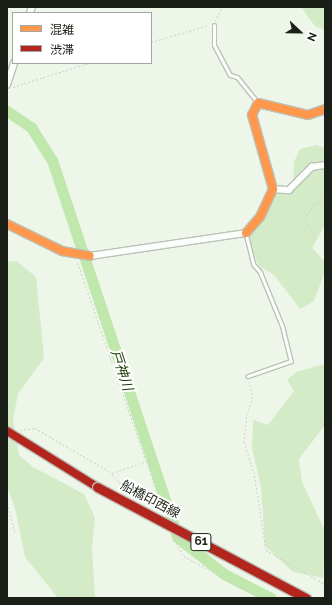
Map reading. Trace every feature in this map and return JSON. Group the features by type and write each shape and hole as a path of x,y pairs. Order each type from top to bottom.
{"main road":[{"path":"246,233 260,217 273,189 252,116 258,103 308,115 325,109"},
{"path":"7,224 52,247 76,255 90,256"},
{"name":"船橋印西線","path":"11,434 97,487 306,598"}],"street":[{"path":"7,86 14,64"},
{"path":"273,189 289,190 312,167 325,166"},
{"path":"90,256 246,233"}],"lane":[{"path":"214,25 214,45 230,75 237,77 258,103"},
{"path":"246,233 253,264 260,272 282,326 291,361 248,376"}],"path":[{"path":"152,42 202,24 214,25 222,7"},
{"path":"7,86 84,64"},
{"path":"314,236 305,219 313,205 325,197"},
{"path":"76,255 146,461 112,473"},
{"path":"248,376 252,397 247,413 244,442 254,472 266,550 272,557 325,584"},
{"path":"11,434 27,427 35,428 112,473 119,482 164,512"},
{"path":"7,503 14,532"}],"green space":[{"path":"301,7 325,7 325,35 323,29 315,26"},
{"path":"316,145 325,148 325,225 312,248 325,262 323,277 314,301 300,309 274,275 259,266 246,236 277,192 293,191 294,162 300,149"},
{"path":"17,261 36,277 44,358 18,394 13,419 19,455 33,467 84,494 95,518 92,547 95,598 58,598 25,557 15,508 7,487 7,262"},
{"path":"325,364 325,425 299,459 302,482 325,531 323,578 293,572 265,546 261,487 252,448 253,420 268,425 294,391 287,380 296,372"}],"waterway":[{"name":"戸神川","path":"7,111 31,127 52,160 178,538 224,574 271,598"}],"traffic: slow":[{"path":"246,233 260,217 273,189 252,115 258,103 308,115 325,109"},
{"path":"7,224 62,251 90,256"}],"traffic: jam":[{"path":"7,431 97,487"},
{"path":"97,487 306,598"}]}
